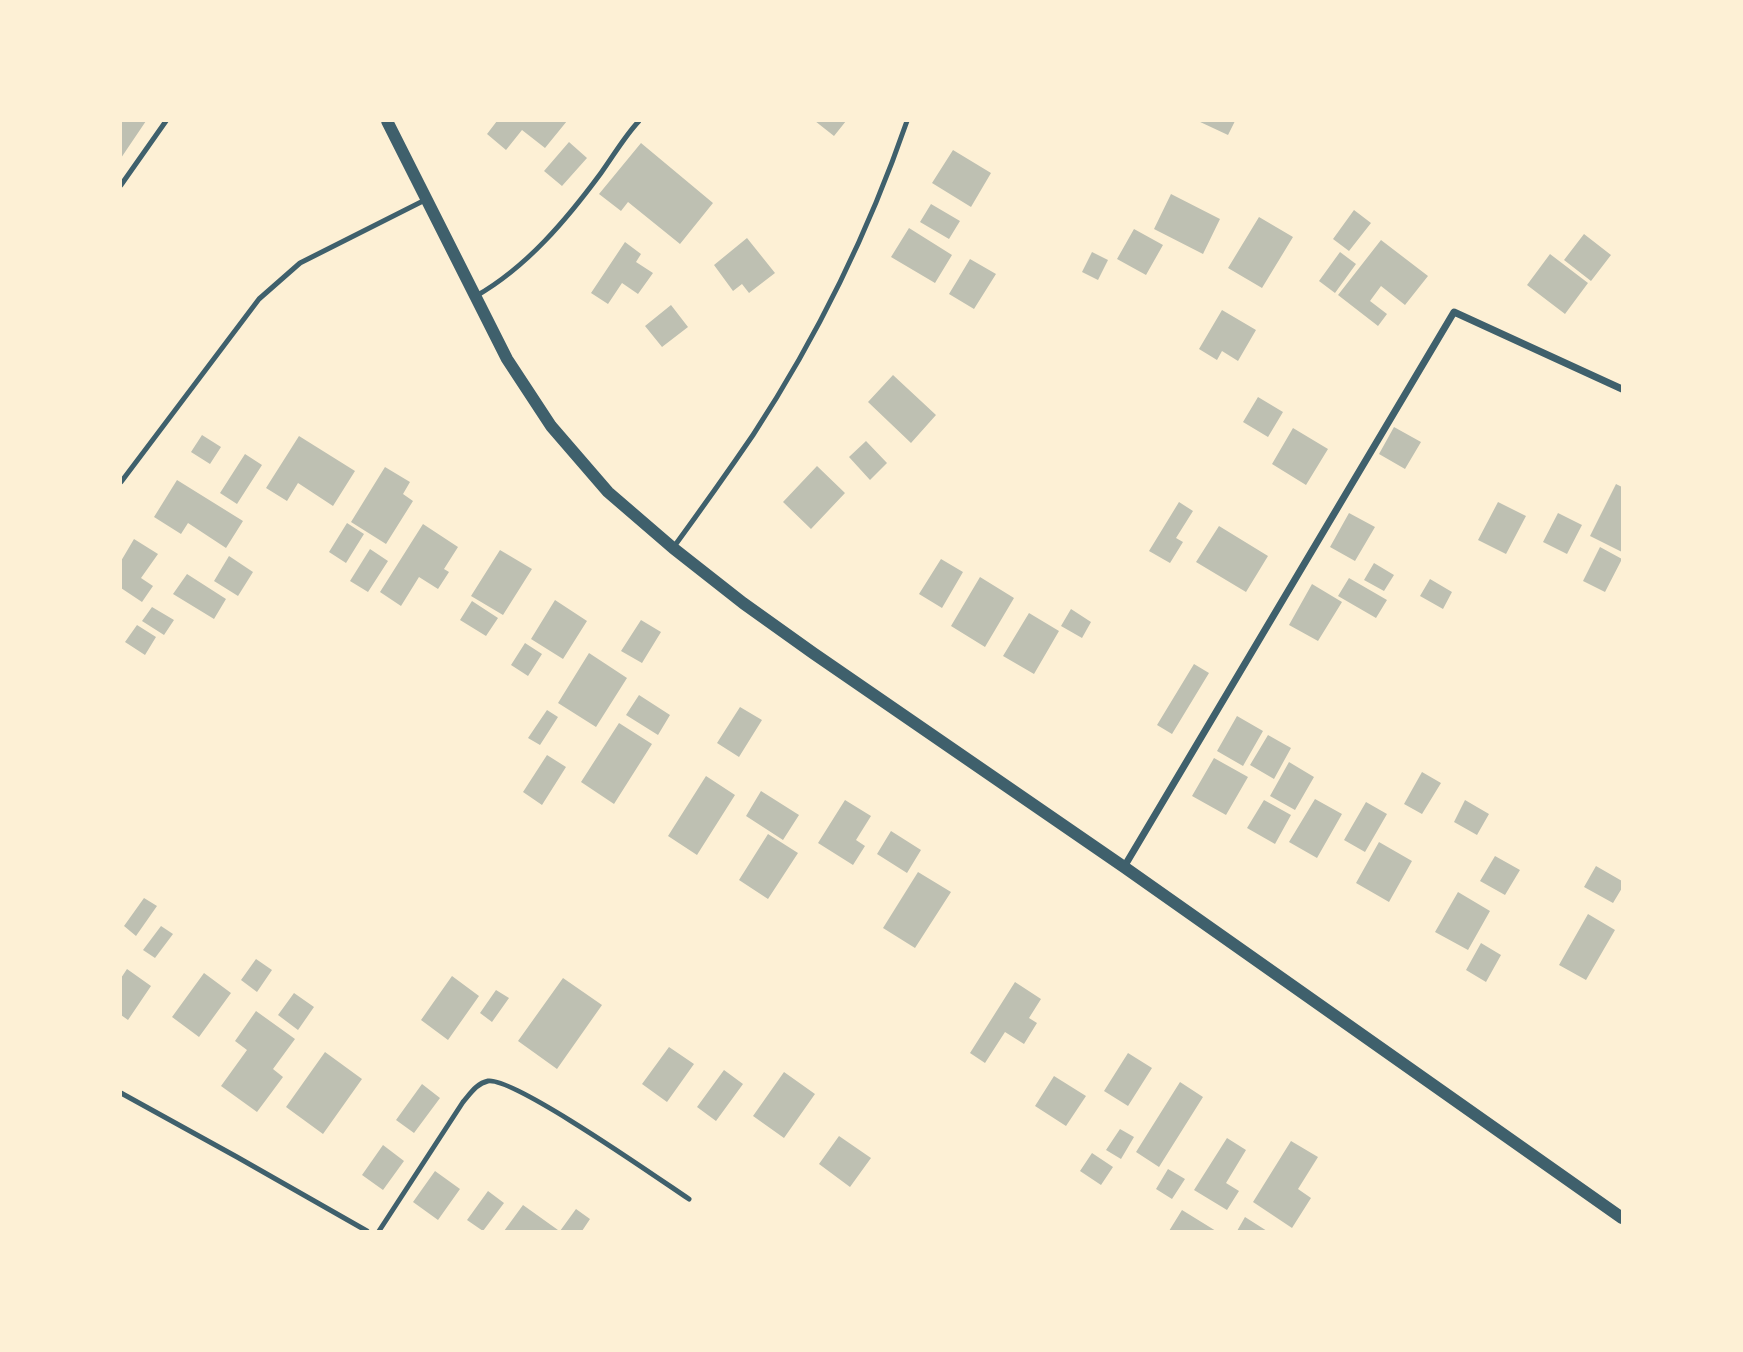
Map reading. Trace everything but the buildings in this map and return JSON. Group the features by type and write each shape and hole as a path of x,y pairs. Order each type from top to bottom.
{"street":[{"path":"387,121 507,359 551,426 608,492 743,603 1124,867 1622,1218"},
{"path":"1124,867 1454,312 1622,389"}],"lane":[{"path":"121,185 166,121"},
{"path":"476,296 500,283 558,226 639,121"},
{"path":"673,548 752,435 812,334 884,188 907,121"},
{"path":"121,482 252,309 285,274 313,255 428,198"},
{"path":"379,1231 463,1102 475,1087 488,1081 502,1083 535,1099 689,1199"},
{"path":"121,1093 367,1231"}]}
